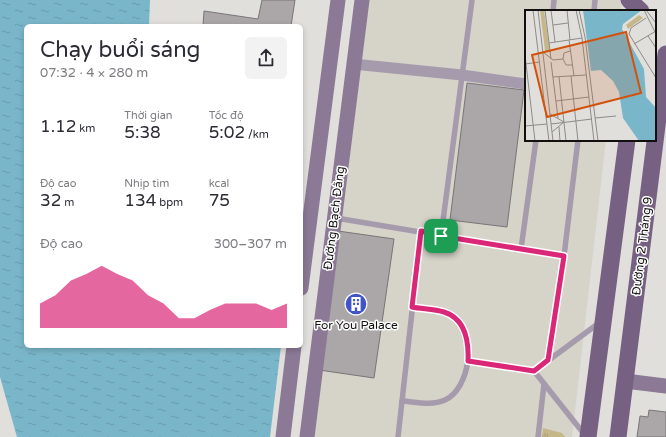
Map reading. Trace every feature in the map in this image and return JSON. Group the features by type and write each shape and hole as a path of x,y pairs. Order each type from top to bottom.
{"main road":[{"name":"Đường Bạch Đằng","path":"303,272 338,0"},
{"name":"Đường Bạch Đằng","path":"307,437 362,0"},
{"path":"629,0 641,10"},
{"path":"642,10 644,0"},
{"name":"Đường 2 Tháng 9","path":"656,136 666,54"},
{"path":"329,61 353,64"},
{"path":"588,437 627,141"},
{"name":"Đường 2 Tháng 9","path":"618,437 655,141"},
{"path":"310,215 334,218"},
{"path":"283,437 294,348"},
{"path":"626,381 666,386"}],"street":[{"path":"353,64 462,75 525,84"}],"lane":[{"path":"441,236 472,0"},
{"path":"553,10 554,0"},
{"path":"594,10 595,0"},
{"path":"521,249 536,141"},
{"path":"548,360 564,256 578,141"},
{"path":"334,218 421,231 441,236 564,256"},
{"path":"398,437 421,231"},
{"path":"402,401 431,404 445,400 454,393 461,384 468,361 467,337 463,326 455,318 444,312 412,307"},
{"path":"534,371 604,320"},
{"path":"468,361 534,371 588,437"},
{"path":"538,437 544,384"}],"shaded area":[{"path":"359,0 622,0 621,10 525,10 525,141 606,141 572,437 306,437"}],"green space":[{"path":"543,428 562,433 565,437 542,437"}],"water":[{"path":"0,0 150,0 149,24 24,24 24,348 281,348 270,437 17,437 0,377"}],"building":[{"path":"262,0 295,0 291,24 203,24 204,11 258,19"},
{"path":"467,83 524,90 507,227 450,220"},
{"name":"For You Palace","path":"338,231 394,239 374,378 319,370"},
{"path":"649,410 666,412 666,437 637,437 640,416 648,417"}],"place":[{"name":"For You Palace","path":"356,304"}],"route":[{"path":"421,231 441,236 564,256 548,360 534,371 468,361 467,337 463,326 455,318 444,312 412,307 421,231"}]}
